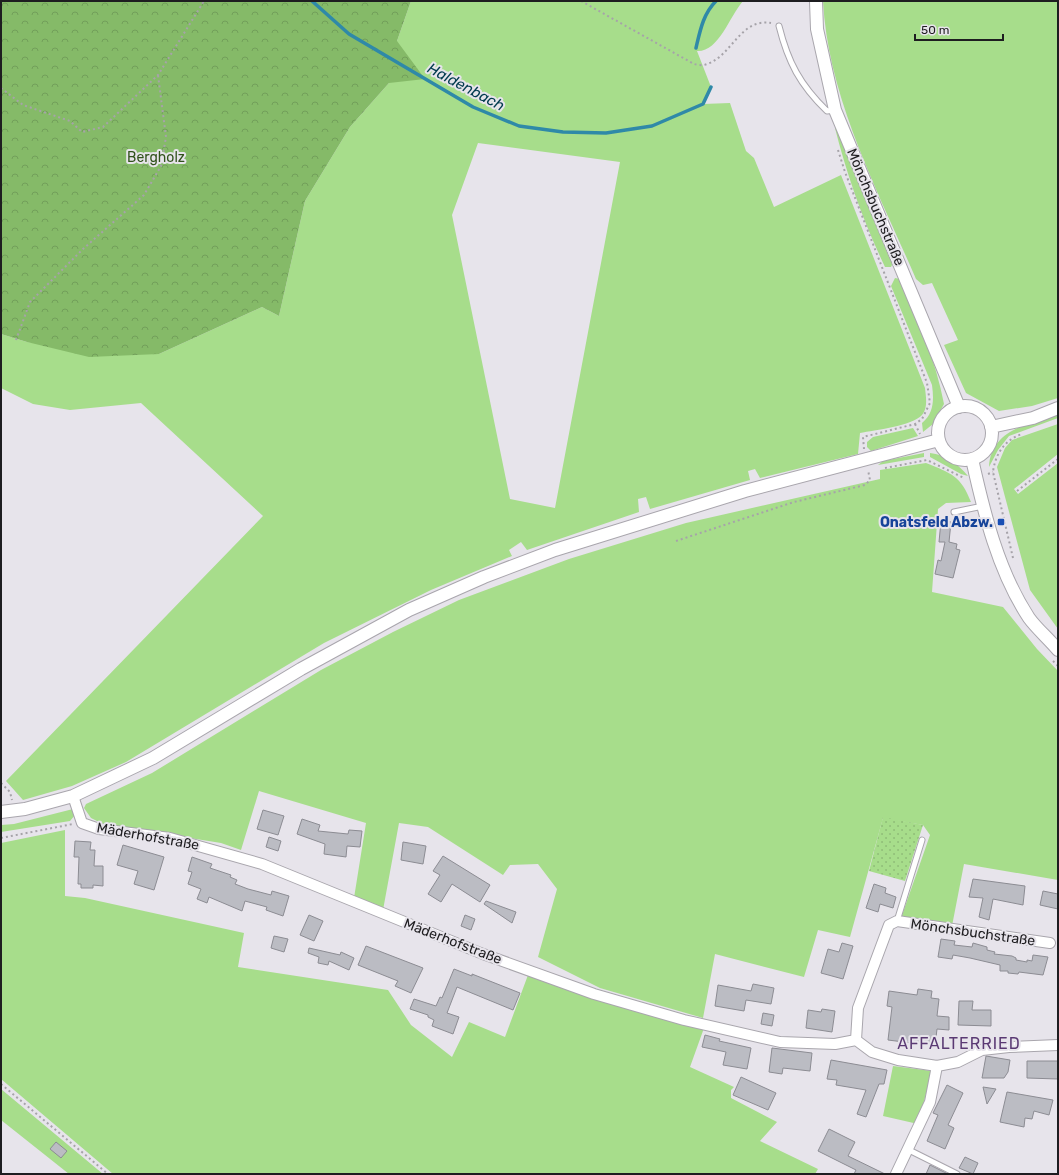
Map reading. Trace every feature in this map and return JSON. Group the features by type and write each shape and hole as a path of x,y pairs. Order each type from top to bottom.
{"street":[{"name":"Mönchsbuchstraße","path":"816,1 817,29 835,110 959,407"},
{"path":"959,407 975,408 982,413 991,427 991,439 986,450 972,459 955,458 942,447 939,440 938,431 942,419 951,410 959,407"},
{"path":"991,427 1033,418 1058,408"},
{"path":"1,812 73,796 153,758 301,669 408,610 484,577 556,550 745,491 866,466 939,440"},
{"path":"972,459 983,506 1004,571 1030,619 1058,650"},
{"name":"Mäderhofstraße","path":"73,796 82,823 99,829 170,838 262,864 483,954 594,994 677,1018 780,1042 834,1044 856,1040"},
{"name":"Mönchsbuchstraße","path":"856,1040 858,1008 889,925 896,921 1050,943"},
{"path":"856,1040 872,1052 898,1060 937,1066 958,1062 982,1050 1009,1047 1058,1045"},
{"path":"896,1174 909,1150 930,1102 937,1066"}],"lane":[{"path":"779,26 791,64 801,81 827,111 835,110"},
{"path":"954,512 983,506"},
{"name":"Mönchsbuchstraße","path":"896,921 922,840"},
{"path":"909,1150 956,1174"}],"path":[{"path":"1,88 23,106 70,121 82,132 103,127 158,75 204,1"},
{"path":"580,1 694,64 706,65 717,58 747,28 762,22 770,22 779,26"},
{"path":"16,340 30,302 83,249 144,195 161,166 166,137 158,75"},
{"path":"676,541 794,502 865,485 870,480 866,466 863,437 915,424 922,419 930,403 927,383 845,172 837,146"},
{"path":"1014,564 993,472 994,465 1004,444 1013,436 1028,431"},
{"path":"1017,491 1058,459"},
{"path":"880,468 927,460 965,478"},
{"path":"866,466 872,470"},
{"path":"861,473 866,466"},
{"path":"1,783 10,792 14,810"},
{"path":"1,838 82,823"},
{"path":"1,1084 108,1174"}],"green space":[{"name":"Bergholz","path":"1,1 411,1 397,41 425,79 389,83 350,127 305,201 279,316 262,307 159,354 89,357 1,334"},
{"path":"411,1 743,1 718,40 705,50 697,51 711,87 703,104 730,103 746,151 754,158 774,207 841,175 925,388 926,402 924,412 917,419 902,425 860,433 858,454 760,478 755,469 748,471 750,480 650,509 646,497 638,499 639,512 527,550 521,542 509,550 512,556 431,590 324,643 126,762 72,786 23,800 6,781 263,516 141,403 70,410 33,404 1,388 1,334 27,342 159,354 262,307 279,316 305,201 350,127 389,83 397,41","holes":["478,143 620,162 555,508 510,499 452,215"]},
{"path":"823,1 1058,1 1058,398 1032,406 999,411 966,393 944,345 958,340 932,283 923,285 916,279 857,143 834,73 827,37"},
{"path":"835,128 893,263 891,267 885,267 870,233 851,181"},
{"path":"895,278 900,279 920,325 941,388 944,404 933,424 923,432 922,423 929,415 932,406 932,385 891,286"},
{"path":"1058,414 1058,418 1009,436 998,450 989,467 991,454 1004,436 1024,425"},
{"path":"1058,424 1058,454 1014,489 1018,494 1058,463 1058,629 1030,590 997,467 1005,448 1012,440"},
{"path":"913,428 918,436 871,451 867,447 867,442 873,437"},
{"path":"924,453 924,457 878,465 883,461"},
{"path":"930,453 951,460 968,476 961,474 930,457"},
{"path":"926,463 954,476 963,486 971,502 946,503 938,509 932,592 1003,607 1037,649 1058,671 1058,880 964,864 952,926 901,918 930,835 923,825 883,818 850,937 818,930 804,977 715,954 703,1018 600,988 538,957 557,889 538,864 510,865 503,875 428,827 399,823 383,910 354,898 366,823 259,791 241,850 221,843 103,824 91,818 84,808 86,804 152,773 321,670 393,632 459,600 569,559 686,523 880,479 880,470"},
{"path":"73,809 75,815 70,821 1,832 1,825 14,824"},
{"path":"883,817 923,825 905,881 869,871"},
{"path":"65,830 65,896 85,898 244,933 238,967 388,990 411,1025 452,1057 469,1022 505,1037 528,975 597,1000 704,1028 690,1067 734,1087 731,1090 731,1098 777,1122 760,1141 818,1169 815,1174 113,1174 1,1079 1,843"},
{"path":"893,1066 932,1071 918,1124 883,1116"},
{"path":"1,1089 103,1174 69,1174 1,1120"}],"building":[{"path":"941,521 951,522 949,542 957,544 956,549 960,550 953,578 935,574 938,560 941,561 945,542 939,542"},
{"path":"263,810 284,816 278,835 257,829"},
{"path":"302,819 320,825 318,831 348,834 349,830 362,831 360,847 347,846 346,857 324,854 325,844 297,834"},
{"path":"269,837 281,841 278,851 266,847"},
{"path":"75,841 91,842 90,850 95,850 94,866 103,866 103,886 93,885 93,888 81,888 81,884 78,884 79,857 74,857"},
{"path":"403,842 426,846 423,864 401,860"},
{"path":"123,845 164,857 154,890 134,884 138,871 117,865"},
{"path":"443,856 490,885 480,902 452,884 441,902 428,894 440,875 433,871"},
{"path":"192,857 212,864 210,868 231,875 230,877 237,880 235,884 271,895 272,891 289,896 283,916 266,910 267,907 245,901 242,911 209,897 207,903 197,899 201,889 188,884 192,872 188,871"},
{"path":"973,879 1025,886 1023,905 993,899 989,920 979,917 983,898 969,897"},
{"path":"874,884 886,888 885,893 896,897 893,908 880,904 878,912 866,908"},
{"path":"1043,891 1058,894 1058,909 1040,905"},
{"path":"486,901 516,912 512,923 484,904"},
{"path":"309,915 323,921 314,941 300,935"},
{"path":"465,915 475,919 471,930 461,926"},
{"path":"274,936 288,939 284,952 271,948"},
{"path":"941,939 955,941 954,945 972,947 973,943 987,947 987,950 995,952 994,954 1012,956 1016,958 1016,960 1027,962 1027,960 1032,961 1033,955 1048,957 1043,975 1019,972 1018,974 1008,973 1008,971 1000,971 1000,965 970,958 953,955 952,959 938,957"},
{"path":"842,943 853,946 843,979 821,973 828,949 839,952"},
{"path":"366,946 423,968 411,993 395,986 398,981 358,965"},
{"path":"309,948 340,955 341,952 354,958 349,970 329,961 328,965 318,963 319,957 308,953"},
{"path":"454,969 472,976 472,974 520,993 513,1010 457,987 447,1013 459,1017 453,1034 432,1026 434,1020 428,1017 428,1015 410,1009 414,999 436,1006 440,997 442,998"},
{"path":"753,984 774,988 771,1004 746,1000 744,1011 715,1006 718,985 751,991"},
{"path":"918,989 932,991 931,998 939,999 937,1016 949,1017 949,1030 937,1029 935,1046 888,1040 892,1007 887,1006 889,991 917,995"},
{"path":"959,1001 973,1001 972,1010 991,1010 991,1026 958,1025"},
{"path":"822,1009 835,1011 832,1032 806,1028 808,1010 821,1012"},
{"path":"763,1013 774,1015 772,1026 761,1024"},
{"path":"705,1035 720,1039 719,1041 751,1048 747,1069 723,1065 726,1052 702,1047"},
{"path":"772,1048 812,1053 810,1071 783,1068 782,1074 769,1072"},
{"path":"986,1056 1010,1060 1008,1072 1004,1078 982,1078"},
{"path":"831,1060 887,1070 884,1084 879,1084 866,1117 857,1114 866,1090 836,1085 837,1080 827,1079"},
{"path":"1027,1061 1058,1061 1058,1079 1027,1078"},
{"path":"741,1077 776,1093 768,1110 733,1095"},
{"path":"947,1085 963,1093 948,1125 954,1128 945,1149 927,1141 938,1115 933,1113"},
{"path":"983,1087 996,1089 987,1104"},
{"path":"1007,1092 1053,1100 1049,1115 1034,1111 1032,1119 1025,1118 1024,1127 1000,1122"},
{"path":"829,1129 855,1142 848,1156 885,1174 854,1174 856,1170 818,1151"},
{"path":"56,1142 67,1151 61,1158 50,1149"},
{"path":"965,1157 978,1163 973,1174 959,1168"},
{"path":"930,1165 948,1174 926,1174"}],"waterway":[{"name":"Haldenbach","path":"312,1 349,34 473,107 519,126 563,132 606,133 652,126 703,104 711,87"},
{"name":"Haldenbach","path":"696,48 705,17 716,1"}],"place":[{"name":"Onatsfeld Abzw.","path":"1001,522"}],"district":[{"name":"AFFALTERRIED","path":"959,1043"}]}
